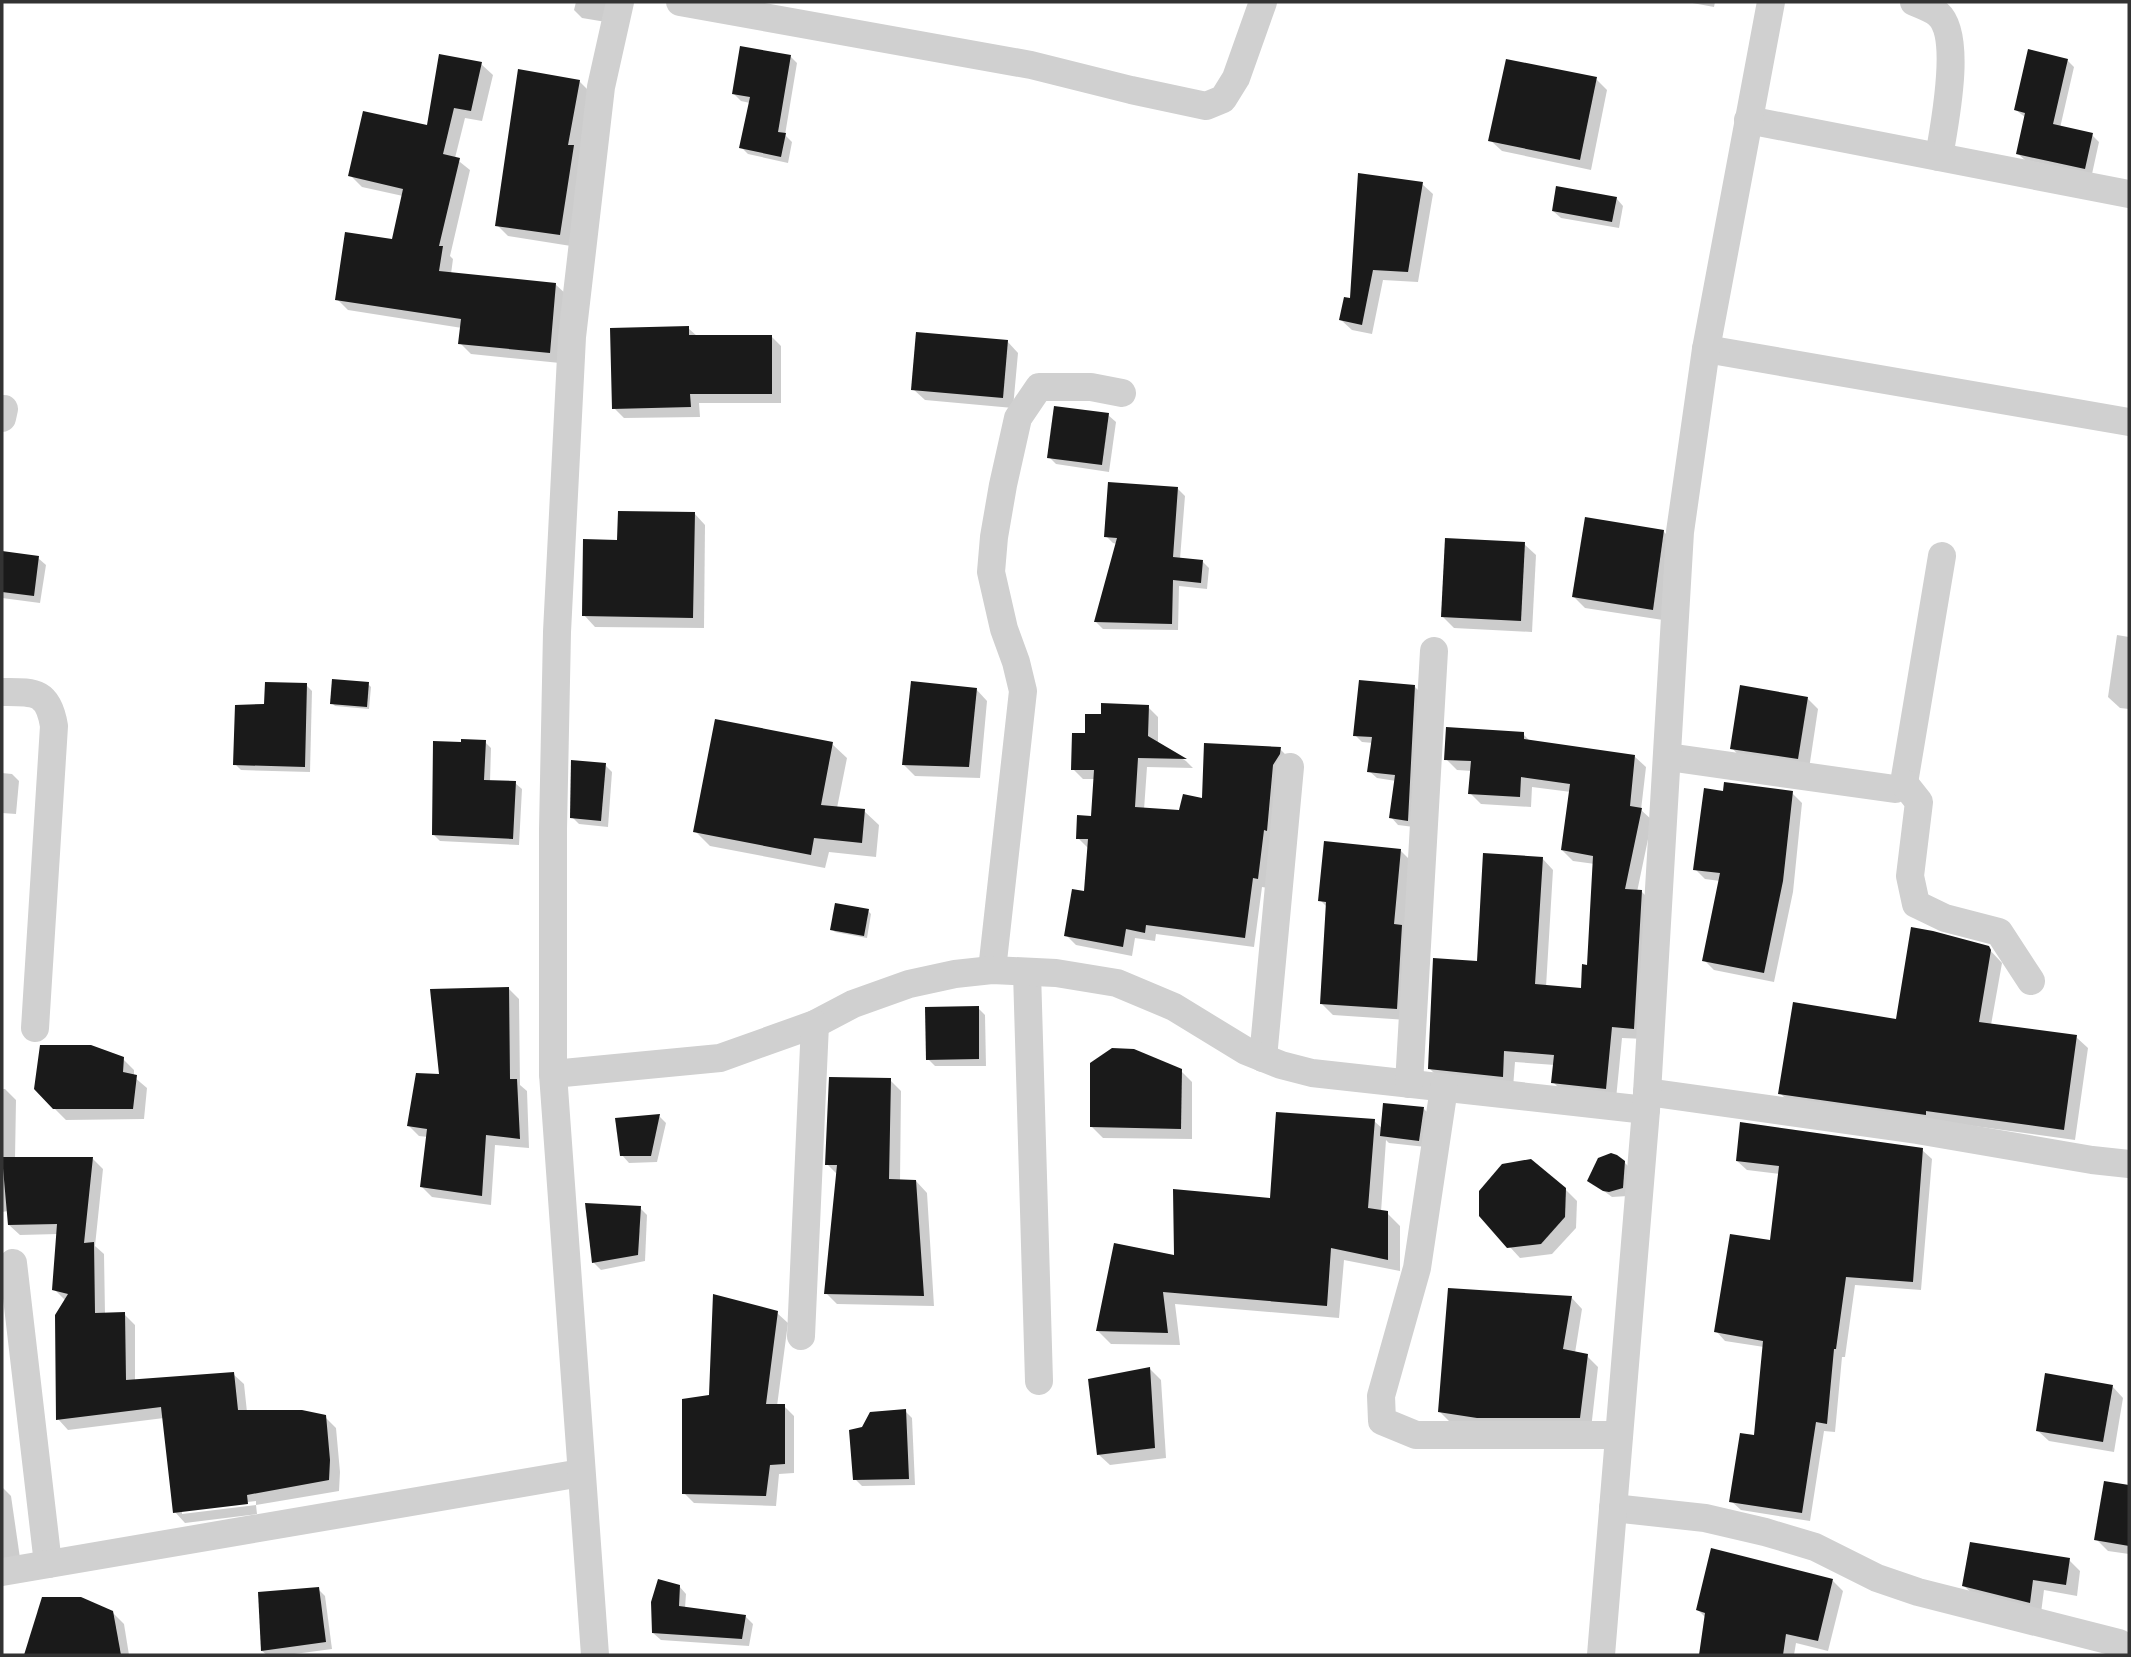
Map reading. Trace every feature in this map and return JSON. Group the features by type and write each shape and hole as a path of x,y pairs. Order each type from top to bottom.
{"street":[{"path":"595,1655 553,1074 553,842 557,632 572,351 580,254 601,87 620,2"},
{"path":"680,2 813,13 1206,106 1223,99 1236,78 1260,5"},
{"path":"1601,1655 1646,1101 1680,532 1706,349 1771,2"},
{"path":"1914,2 1939,14 1950,36 1951,72 1940,157"},
{"path":"1748,120 2129,194"},
{"path":"1706,349 2129,422"},
{"path":"992,970 1024,691 1004,629 991,572 1003,485 1018,418 1039,387 1091,387 1122,393"},
{"path":"1668,757 1895,789 1904,783 1942,556"},
{"path":"1409,1084 1434,651"},
{"path":"2,692 26,692 42,696 51,708 54,726 35,1028"},
{"path":"1263,1058 1290,767"},
{"path":"1904,783 1919,802 1910,876 1916,904 1945,918 1999,932 2031,981"},
{"path":"553,1074 720,1058 815,1024 853,1004 909,984 955,974 992,970 1055,973 1117,983 1174,1007 1246,1051 1280,1065 1312,1073 1444,1088 1646,1101 1917,1130 2129,1164"},
{"path":"1027,972 1039,1381"},
{"path":"801,1336 815,1024"},
{"path":"1444,1088 1417,1268 1381,1396 1382,1421 1416,1435 1619,1435"},
{"path":"13,1263 48,1564"},
{"path":"2,1572 581,1473"},
{"path":"1613,1508 1705,1518 1765,1532 1815,1547 1877,1578 1918,1592 2119,1643"}],"building":[{"path":"740,46 791,55 778,132 786,133 781,157 739,148 750,97 732,94"},
{"path":"2028,49 2068,59 2053,124 2093,133 2085,169 2016,154 2025,113 2014,110"},
{"path":"439,54 482,62 471,111 454,108 443,154 460,158 439,246 443,246 439,271 556,283 550,353 458,344 461,319 335,300 345,232 392,239 403,189 348,176 363,111 427,125"},
{"path":"1506,59 1597,77 1580,160 1488,141"},
{"path":"518,69 580,80 568,145 574,145 560,235 495,226"},
{"path":"1358,173 1423,182 1408,272 1373,270 1362,325 1339,320 1344,297 1350,298"},
{"path":"1556,186 1617,197 1612,222 1552,211"},
{"path":"689,326 689,335 772,335 772,394 690,394 691,407 612,409 610,328"},
{"path":"916,332 1008,340 1003,398 911,390"},
{"path":"1054,406 1109,413 1102,465 1047,458"},
{"path":"1108,482 1178,487 1173,557 1203,560 1201,583 1173,580 1172,624 1094,622 1117,538 1104,537"},
{"path":"618,511 695,512 693,618 582,616 583,539 617,540"},
{"path":"1585,517 1664,530 1653,610 1572,597"},
{"path":"1445,538 1525,542 1521,621 1441,617"},
{"path":"2,551 39,556 34,596 2,592"},
{"path":"332,679 369,682 367,707 330,704"},
{"path":"1359,680 1415,685 1408,821 1389,818 1395,775 1367,772 1372,737 1353,736"},
{"path":"911,681 977,688 969,767 902,765"},
{"path":"265,682 307,683 305,767 233,765 235,705 264,704"},
{"path":"1740,685 1808,697 1798,759 1730,749"},
{"path":"1101,703 1149,705 1148,736 1187,759 1138,758 1135,807 1179,810 1183,794 1202,798 1204,743 1281,747 1273,765 1267,831 1264,830 1258,879 1253,878 1245,938 1146,925 1145,933 1126,929 1123,947 1064,936 1072,889 1084,891 1088,839 1076,839 1077,815 1091,816 1094,770 1071,770 1072,733 1085,733 1085,714 1101,714"},
{"path":"715,719 833,742 821,805 865,809 862,843 814,838 811,855 693,832"},
{"path":"1446,727 1524,732 1524,739 1635,755 1630,806 1642,808 1625,889 1642,890 1634,1029 1612,1027 1606,1089 1551,1083 1554,1055 1504,1051 1503,1077 1428,1069 1433,958 1477,961 1483,853 1543,857 1535,984 1581,988 1582,964 1587,965 1593,856 1561,850 1570,784 1521,777 1520,797 1468,794 1471,761 1444,760"},
{"path":"461,739 486,740 484,780 516,781 513,839 432,835 433,741 461,742"},
{"path":"571,760 606,763 601,821 570,818"},
{"path":"1724,782 1793,791 1783,881 1764,973 1702,961 1720,873 1693,870 1704,788 1723,791"},
{"path":"1324,841 1401,849 1394,924 1402,925 1397,1009 1320,1004 1326,902 1318,901"},
{"path":"835,903 869,909 864,936 830,930"},
{"path":"1911,927 1989,946 1991,950 1979,1022 2077,1035 2064,1130 1926,1111 1926,1115 1778,1094 1793,1002 1896,1019"},
{"path":"509,987 510,1079 517,1079 520,1139 486,1135 482,1196 420,1187 427,1129 407,1126 416,1073 439,1074 430,989"},
{"path":"979,1006 979,1059 926,1060 925,1007"},
{"path":"40,1045 91,1045 124,1057 123,1072 137,1075 133,1109 53,1109 34,1089"},
{"path":"1112,1048 1134,1049 1182,1069 1181,1129 1090,1127 1090,1063"},
{"path":"829,1077 891,1078 889,1179 916,1180 924,1296 824,1294 837,1165 825,1165"},
{"path":"1383,1103 1424,1107 1419,1141 1380,1136"},
{"path":"1276,1112 1375,1119 1368,1208 1388,1211 1388,1260 1331,1248 1327,1306 1163,1292 1168,1333 1096,1331 1114,1243 1174,1255 1173,1189 1270,1198"},
{"path":"660,1114 651,1156 620,1156 615,1118"},
{"path":"1740,1122 1923,1148 1913,1282 1846,1277 1834,1349 1827,1424 1816,1422 1802,1513 1729,1502 1740,1433 1754,1435 1763,1341 1714,1332 1730,1234 1770,1240 1779,1166 1736,1161"},
{"path":"1611,1153 1625,1161 1623,1188 1609,1192 1587,1181 1598,1158"},
{"path":"2,1157 93,1157 84,1243 94,1242 95,1313 125,1312 126,1380 234,1372 238,1410 302,1410 326,1415 329,1480 247,1495 248,1504 173,1513 161,1407 56,1420 55,1315 68,1294 52,1290 57,1224 8,1225"},
{"path":"1531,1159 1566,1188 1565,1217 1541,1244 1507,1248 1479,1216 1479,1191 1502,1164"},
{"path":"585,1203 641,1206 638,1255 592,1263"},
{"path":"1448,1288 1572,1296 1563,1349 1588,1354 1580,1418 1477,1418 1438,1412"},
{"path":"713,1294 778,1311 766,1404 785,1404 785,1464 770,1465 766,1496 682,1494 682,1399 709,1395"},
{"path":"1150,1367 1155,1448 1097,1455 1088,1379"},
{"path":"2045,1373 2113,1385 2103,1442 2036,1431"},
{"path":"906,1409 909,1479 853,1480 849,1430 862,1427 870,1412"},
{"path":"2104,1481 2129,1485 2129,1546 2094,1540"},
{"path":"1970,1542 2070,1558 2066,1585 2033,1580 2030,1603 1962,1586"},
{"path":"1711,1548 1833,1579 1818,1641 1786,1634 1783,1655 1699,1655 1705,1613 1696,1610"},
{"path":"658,1579 680,1585 679,1606 746,1615 742,1639 652,1633 651,1602"},
{"path":"319,1587 326,1642 261,1651 258,1592"},
{"path":"42,1597 81,1597 113,1611 121,1655 24,1655"}]}
